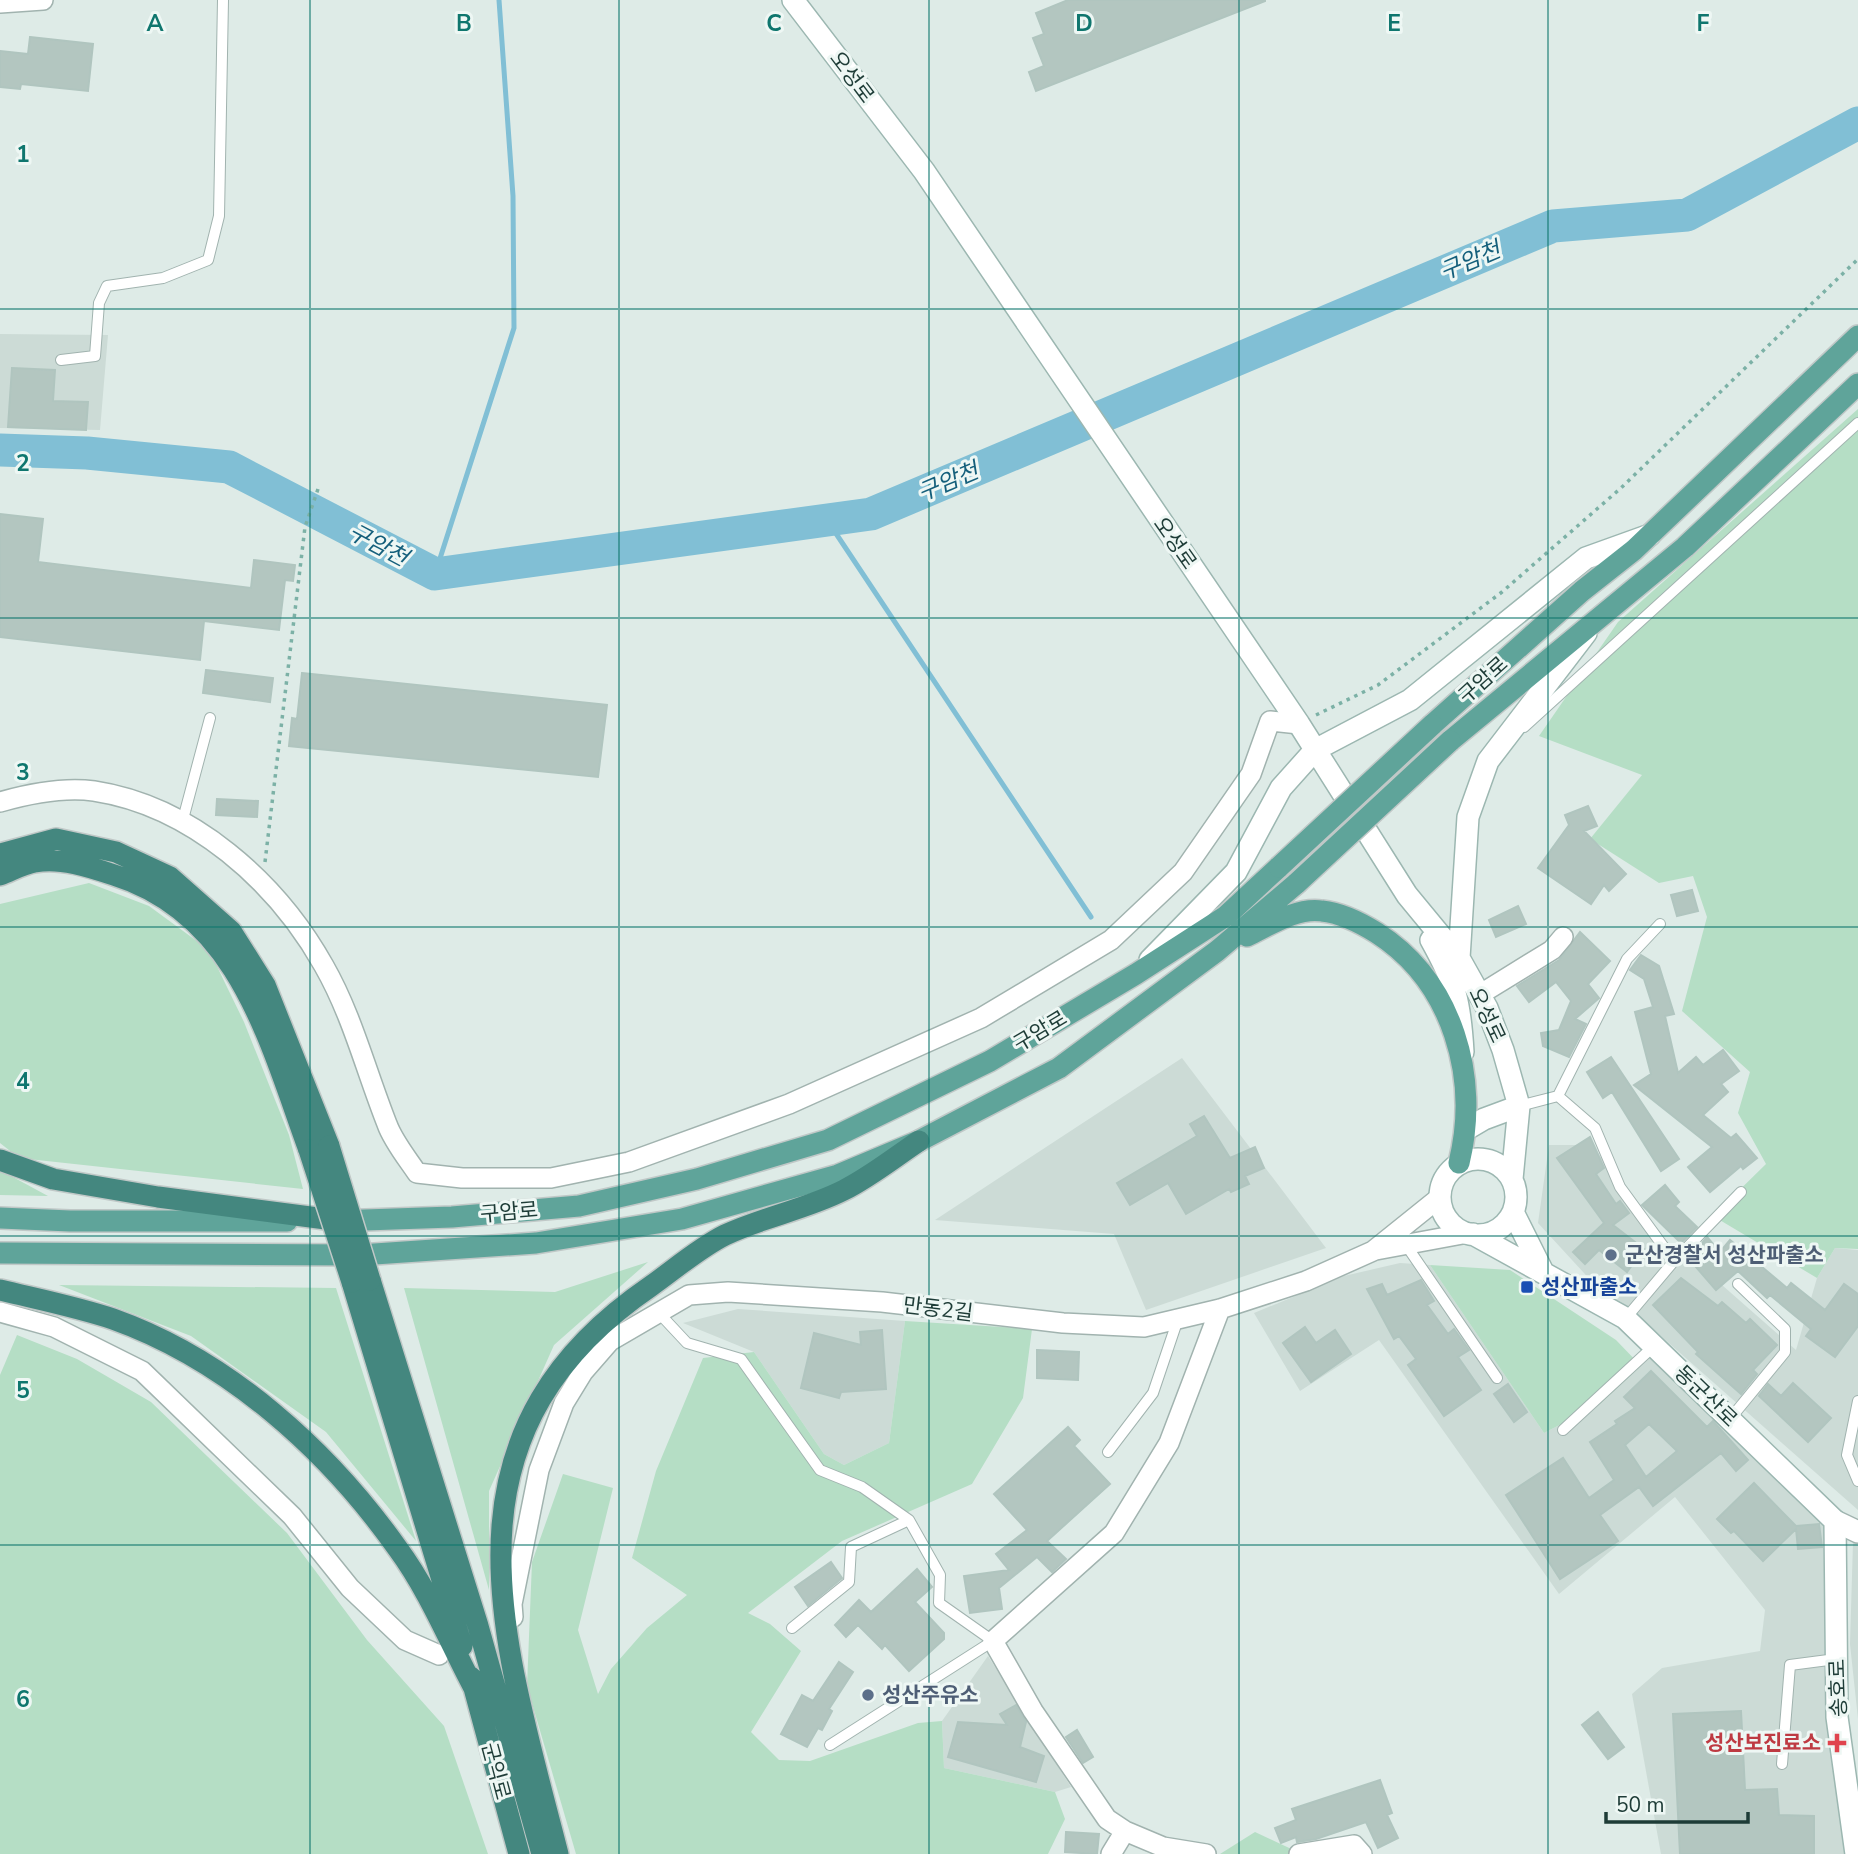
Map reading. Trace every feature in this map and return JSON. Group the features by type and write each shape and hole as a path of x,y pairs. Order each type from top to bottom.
{"highway":[{"path":"0,854 56,839 116,852 170,877 231,931 265,985 361,1281 478,1626 542,1854"},
{"path":"0,875 36,861 80,864 127,879 178,906 224,953 258,1010 319,1148"},
{"path":"558,1854 508,1652 500,1592 503,1513 513,1461 549,1384 585,1337 616,1310 724,1236 844,1190 919,1141"},
{"path":"0,1160 52,1179 158,1197 341,1221"},
{"path":"361,1281 474,1689"},
{"path":"0,1290 113,1320 190,1355 268,1407 334,1471 399,1550 474,1689"},
{"name":"군익로","path":"474,1689 519,1854"}],"main road":[{"name":"오성로","path":"793,0 924,171 1076,399 1299,724 1407,895 1459,958 1503,1050 1520,1106"},
{"name":"구암로","path":"0,1218 70,1222 341,1221 452,1217 579,1206 697,1179 828,1140 990,1061 1136,974 1226,916 1582,591 1650,535 1858,336"},
{"name":"구암로","path":"0,1253 360,1255 536,1243 682,1219 838,1175 919,1141 1059,1068 1217,951 1297,883 1450,741 1589,629 1685,547 1858,384"},
{"path":"1136,974 1236,872 1281,788 1315,750 1410,700 1586,558 1650,535"},
{"path":"1459,958 1468,817 1488,761 1589,629"},
{"path":"1407,895 1453,980 1461,1013 1467,1129 1459,1163 1441,1184 1443,1213 1453,1226 1470,1234 1497,1230 1513,1212"},
{"path":"1217,951 1293,914 1321,911 1372,930 1400,948 1432,984 1452,1026 1464,1081"},
{"path":"1467,1129 1520,1106 1512,1179"},
{"path":"1459,1163 1470,1159 1494,1162 1512,1179 1516,1189 1513,1212 1544,1274"},
{"name":"동군산로","path":"1470,1234 1625,1318 1835,1521 1858,1532"},
{"name":"송호로","path":"1835,1521 1837,1717 1853,1797 1856,1854"}],"street":[{"path":"0,3 43,0"},
{"path":"0,802 29,794 93,791 157,808 181,824 263,881 324,965 367,1060 387,1126 417,1173 462,1178 551,1178 629,1162 789,1104 981,1018 1111,940 1183,873 1251,774 1270,722 1299,724"},
{"path":"1479,995 1552,950 1563,937"},
{"path":"1373,1251 1440,1198"},
{"path":"1373,1251 1470,1234"},
{"name":"만동2길","path":"516,1637 512,1604 539,1470 550,1432 583,1372 610,1341 689,1295 728,1292 882,1302 1077,1324 1144,1327 1220,1309 1306,1281 1373,1251"},
{"path":"1206,1854 1163,1847 1125,1831 1107,1819 1033,1711 993,1641 1114,1533 1169,1443 1220,1309"},
{"path":"0,1312 54,1327 142,1371 292,1516 350,1588 405,1640 439,1654"},
{"path":"1111,1854 1125,1831"},
{"path":"1299,1854 1354,1845 1362,1854"}],"lane":[{"path":"61,360 95,356 99,303 107,286 163,278 208,260 219,216 223,0"},
{"path":"1488,761 1858,423"},
{"path":"181,824 210,718"},
{"path":"1520,1106 1558,1096 1627,959 1660,924"},
{"path":"1558,1096 1595,1128 1620,1187 1674,1261"},
{"path":"1625,1318 1674,1261 1741,1192"},
{"path":"1406,1245 1497,1378"},
{"path":"1730,1419 1785,1352 1785,1329 1738,1284"},
{"path":"658,1312 687,1343 741,1359 820,1469 862,1487 909,1520 940,1575 939,1603 993,1641 830,1745"},
{"path":"1108,1452 1153,1393 1179,1319"},
{"path":"1563,1430 1654,1346"},
{"path":"1858,1401 1847,1455 1858,1481"},
{"path":"792,1628 849,1582 851,1547 909,1520"},
{"path":"1782,1764 1790,1665 1837,1659"}],"path":[{"path":"1299,724 1378,685 1502,592 1620,488 1858,259"},
{"path":"263,881 305,527 318,489"}],"shaded area":[{"path":"0,334 108,335 100,430 0,428"},
{"path":"1182,1058 1326,1248 1146,1310 1114,1234 935,1220"},
{"path":"1549,1145 1593,1145 1667,1260 1689,1256 1796,1350 1817,1278 1835,1248 1858,1250 1858,1510 1645,1322 1595,1285 1538,1223"},
{"path":"1400,1263 1430,1265 1544,1433 1600,1404 1652,1356 1829,1524 1845,1854 1661,1854 1632,1694 1662,1668 1760,1651 1765,1610 1675,1497 1559,1594 1379,1340 1300,1391 1254,1313 1344,1276"},
{"path":"738,1309 905,1321 889,1443 844,1465 824,1454 754,1352 683,1323"},
{"path":"1853,1542 1858,1545 1858,1719 1850,1644"},
{"path":"988,1656 1071,1787 1055,1792 944,1768 942,1721"}],"green space":[{"path":"1858,409 1858,1249 1835,1248 1817,1278 1713,1216 1766,1164 1738,1113 1750,1072 1682,1011 1707,917 1693,876 1659,883 1590,839 1642,775 1539,736 1618,622"},
{"path":"89,883 149,906 209,950 244,1022 289,1135 303,1189 19,1158 0,1143 0,904"},
{"path":"0,1170 48,1196 0,1195"},
{"path":"648,1262 554,1345 489,1491 489,1590 404,1288 555,1292"},
{"path":"1430,1265 1510,1270 1616,1340 1641,1366 1600,1404 1544,1433"},
{"path":"59,1285 336,1288 416,1541 326,1432 191,1336"},
{"path":"905,1321 1032,1329 1023,1398 972,1484 842,1541 748,1613 770,1624 801,1651 751,1732 779,1760 810,1761 918,1723 942,1721 944,1768 1055,1792 1065,1819 1048,1854 576,1854 527,1686 532,1562 563,1474 613,1488 578,1630 598,1694 611,1669 647,1628 687,1595 632,1558 656,1471 703,1358 754,1352 824,1454 844,1465 889,1443"},
{"path":"17,1335 77,1359 151,1402 287,1533 367,1640 444,1726 488,1854 0,1854 0,1375"},
{"path":"1255,1832 1302,1854 1220,1854"}],"building":[{"path":"1068,0 1265,1 1036,91 1029,72 1044,66 1033,38 1044,34 1036,13"},
{"path":"30,37 93,44 88,91 21,84 20,89 0,87 0,51 28,54"},
{"path":"12,368 55,370 53,401 88,402 86,430 8,427"},
{"path":"0,514 43,519 38,562 251,588 254,560 295,565 293,581 285,580 279,630 204,621 200,660 0,637"},
{"path":"206,670 273,678 270,702 203,693"},
{"path":"302,673 607,705 598,777 289,746 292,718 297,719"},
{"path":"217,799 258,801 257,817 216,815"},
{"path":"1588,806 1597,826 1584,831 1626,874 1609,891 1604,885 1591,904 1538,868 1569,825 1565,815"},
{"path":"1692,890 1698,911 1677,916 1671,895"},
{"path":"1518,906 1526,924 1496,937 1489,920"},
{"path":"1580,932 1610,961 1588,984 1599,998 1575,1019 1586,1024 1569,1057 1543,1046 1541,1033 1559,1030 1571,1001 1556,982 1529,1002 1517,986 1559,960"},
{"path":"1641,955 1659,966 1674,1014 1665,1016 1678,1073 1696,1057 1703,1065 1723,1050 1739,1071 1721,1084 1728,1092 1703,1115 1731,1138 1736,1134 1757,1158 1743,1169 1741,1166 1710,1192 1688,1167 1712,1147 1634,1085 1651,1074 1635,1012 1653,1007 1644,979 1630,970"},
{"path":"1611,1057 1679,1159 1661,1171 1612,1092 1603,1098 1587,1072"},
{"path":"1204,1116 1230,1158 1255,1147 1264,1168 1245,1176 1249,1184 1231,1192 1229,1189 1186,1214 1168,1183 1130,1205 1117,1183 1197,1136 1190,1124"},
{"path":"1590,1137 1604,1168 1596,1174 1616,1204 1620,1201 1629,1213 1613,1225 1644,1249 1627,1272 1599,1250 1585,1264 1573,1252 1604,1223 1557,1158"},
{"path":"1665,1185 1679,1202 1675,1206 1697,1227 1681,1243 1642,1205"},
{"path":"1707,1237 1720,1252 1730,1240 1787,1288 1791,1283 1825,1310 1844,1284 1858,1294 1858,1326 1835,1357 1806,1336 1811,1329 1770,1295 1767,1298 1738,1271 1716,1290 1689,1259"},
{"path":"1681,1278 1718,1306 1722,1302 1746,1323 1750,1319 1777,1345 1753,1370 1757,1374 1741,1394 1696,1354 1698,1352 1653,1305"},
{"path":"1421,1280 1434,1301 1427,1305 1448,1334 1454,1329 1469,1350 1458,1357 1481,1390 1444,1416 1408,1365 1416,1359 1399,1336 1394,1339 1367,1289 1382,1284 1387,1295"},
{"path":"1305,1327 1316,1343 1335,1330 1351,1354 1311,1382 1283,1343"},
{"path":"882,1330 886,1389 841,1392 839,1398 801,1388 814,1333 861,1345 860,1332"},
{"path":"1037,1350 1079,1352 1078,1380 1037,1378"},
{"path":"1651,1371 1707,1427 1713,1421 1748,1460 1736,1471 1721,1453 1653,1506 1639,1487 1600,1515 1618,1541 1560,1579 1506,1495 1563,1458 1589,1498 1614,1480 1590,1442 1635,1408 1624,1397","holes":["1649,1424 1677,1451 1646,1477 1625,1445"]},
{"path":"1793,1383 1831,1418 1808,1442 1759,1396 1768,1384 1781,1396"},
{"path":"1508,1384 1527,1412 1514,1422 1494,1394"},
{"path":"1068,1427 1080,1440 1074,1446 1110,1484 1047,1541 1066,1559 1052,1572 1037,1557 999,1588 1002,1609 970,1613 964,1576 1009,1570 996,1554 1027,1530 994,1494"},
{"path":"1754,1483 1796,1526 1819,1524 1822,1547 1798,1549 1796,1529 1763,1561 1734,1531 1731,1533 1717,1519"},
{"path":"831,1562 842,1578 808,1606 795,1587"},
{"path":"917,1569 932,1587 915,1602 944,1633 944,1639 909,1671 885,1645 882,1649 858,1625 846,1637 835,1625 859,1600 871,1612"},
{"path":"839,1662 853,1672 829,1709 832,1711 822,1730 818,1728 807,1747 781,1734 802,1695 813,1701"},
{"path":"1016,1705 1026,1722 1020,1747 1044,1756 1036,1782 948,1757 958,1722 1007,1725 1000,1714"},
{"path":"1741,1711 1745,1790 1777,1789 1779,1815 1814,1816 1814,1854 1680,1854 1673,1714"},
{"path":"1598,1712 1624,1747 1608,1759 1582,1725"},
{"path":"1077,1730 1093,1757 1083,1763 1066,1737"},
{"path":"1380,1780 1392,1813 1387,1815 1398,1838 1378,1848 1366,1822 1316,1839 1297,1842 1296,1837 1281,1843 1275,1828 1296,1820 1292,1809"},
{"path":"1066,1832 1099,1834 1097,1854 1065,1852"}],"waterway":[{"path":"435,574 514,328 513,196 499,0"},
{"name":"구암천","path":"0,450 87,453 229,467 435,574 871,514 1553,226 1687,215 1858,123"},
{"path":"827,520 1091,917"}],"place":[{"name":"군산경찰서 성산파출소","path":"1611,1255"},
{"name":"성산파출소","path":"1527,1287"},
{"name":"성산주유소","path":"868,1695"},
{"name":"성산보진료소","path":"1837,1743"}]}
